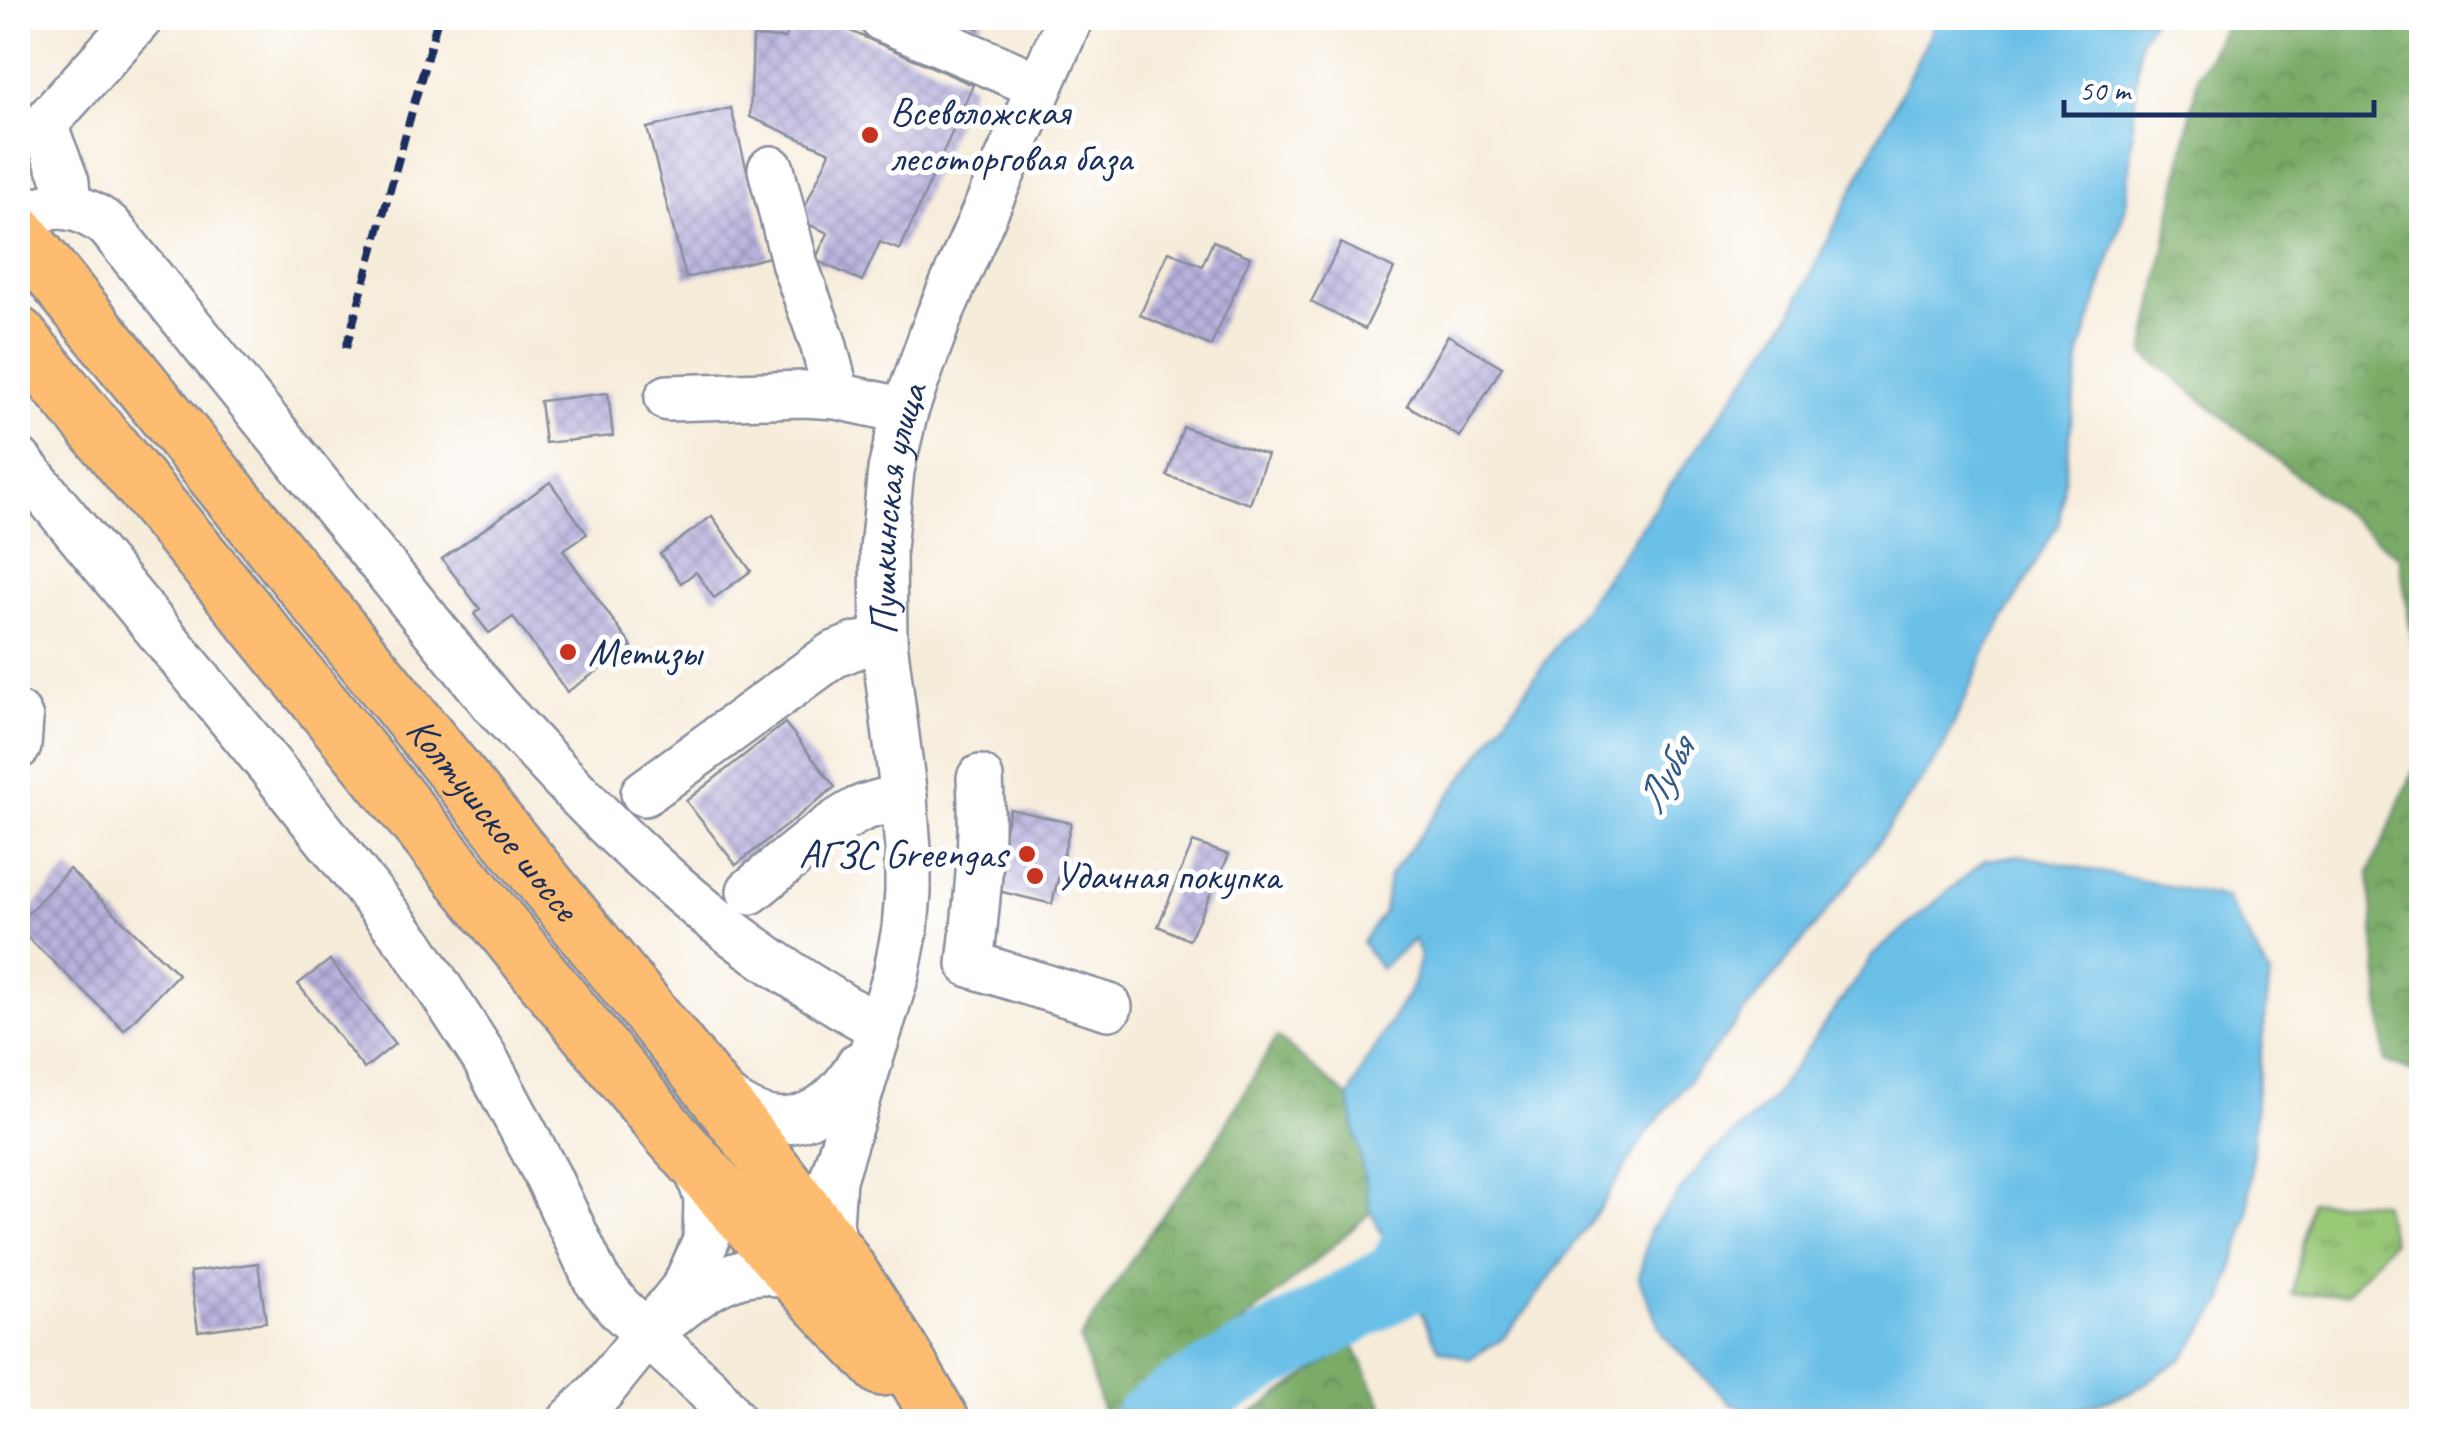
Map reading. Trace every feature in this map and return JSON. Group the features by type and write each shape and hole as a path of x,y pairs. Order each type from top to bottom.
{"main road":[{"name":"Колтушское шоссе","path":"18,232 715,1092 818,1267 932,1422"},
{"name":"Колтушское шоссе","path":"18,336 682,1146 818,1267 899,1348 942,1422"}],"street":[{"path":"68,206 66,182 47,133 50,118 140,18"},
{"path":"882,18 1040,86"},
{"name":"Пушкинская улица","path":"818,1267 830,1225 833,1179 896,975 908,892 904,798 884,642 883,549 891,470 905,411 940,314 1070,18"},
{"path":"771,169 795,265 837,396"},
{"path":"18,218 41,208 68,206 88,211 109,226 496,706 561,776 650,865 713,918 782,970 878,1028"},
{"path":"668,398 804,394 837,396 905,411"},
{"path":"18,460 270,766 412,946 484,1057 548,1177 596,1279 647,1335 709,1390 734,1422"},
{"path":"644,793 834,655 858,645 884,642"},
{"path":"18,715 18,746"},
{"path":"970,964 983,819 980,778"},
{"path":"750,891 858,810 904,798"},
{"path":"901,948 970,964 1109,1007"},
{"name":"Пушкинская улица","path":"715,1092 758,1116 791,1122 824,1108 851,1080 878,1028"},
{"path":"570,1422 601,1391 685,1287 706,1241 707,1198 682,1146"},
{"path":"647,1335 694,1297 733,1275 818,1267"}],"green space":[{"path":"2229,18 2415,18 2421,31 2421,692 2399,557 2144,354 2198,76"},
{"path":"2421,754 2421,1075 2385,1061 2369,873"},
{"path":"1277,1037 1349,1098 1371,1212 1212,1347 1106,1421 1080,1339 1147,1236 1208,1155"},
{"path":"2311,1202 2382,1202 2392,1241 2347,1293 2292,1295"},
{"path":"1353,1344 1390,1421 1241,1421"}],"water":[{"path":"1938,18 2154,18 2140,40 2126,206 2080,354 2059,522 1986,651 1942,751 1849,884 1646,1134 1602,1205 1501,1340 1469,1359 1439,1349 1371,1212 1349,1098 1364,1065 1413,985 1420,956 1415,939 1380,969 1362,942 1384,912 1389,876 1474,763 1790,316"},
{"path":"2020,855 2226,898 2270,976 2248,1215 2224,1300 2183,1358 2130,1393 2081,1408 1990,1421 1776,1421 1731,1404 1663,1335 1639,1279 1649,1231 1705,1159 1769,1103 1874,954 1985,860"}],"building":[{"name":"Всеволожская лесоторговая база","path":"795,18 821,18 973,85 900,250 880,242 862,281 815,260 828,233 799,220 830,152 750,117 753,37 785,38"},
{"path":"952,18 984,18 978,29"},
{"path":"731,108 769,257 686,278 647,128"},
{"path":"1213,241 1250,257 1211,346 1140,315 1169,251 1202,266"},
{"path":"1341,243 1394,269 1365,329 1311,302"},
{"path":"1448,335 1502,367 1460,437 1407,405"},
{"path":"608,393 613,436 545,443 540,401"},
{"path":"1183,427 1267,455 1250,504 1167,476"},
{"path":"550,482 587,534 563,550 632,647 567,692 513,617 489,633 474,614 480,609 442,559"},
{"path":"712,516 751,571 714,598 696,572 681,583 660,554"},
{"path":"785,723 835,787 736,865 686,801"},
{"path":"1010,809 1071,823 1052,904 990,889"},
{"path":"1193,842 1229,855 1189,940 1158,926"},
{"path":"69,869 178,974 124,1030 18,928"},
{"path":"330,960 395,1044 364,1069 298,984"},
{"path":"258,1263 266,1322 198,1331 190,1272"}],"waterway":[{"name":"Лубья","path":"1150,1422 1187,1397 1402,1278 1450,1187"}],"railway":[{"path":"346,348 438,18"}],"place":[{"name":"Всеволожская лесоторговая база","path":"870,135"},
{"name":"Метизы","path":"568,652"},
{"name":"АГЗС Greengas","path":"1027,854"},
{"name":"Удачная покупка","path":"1035,876"}]}
